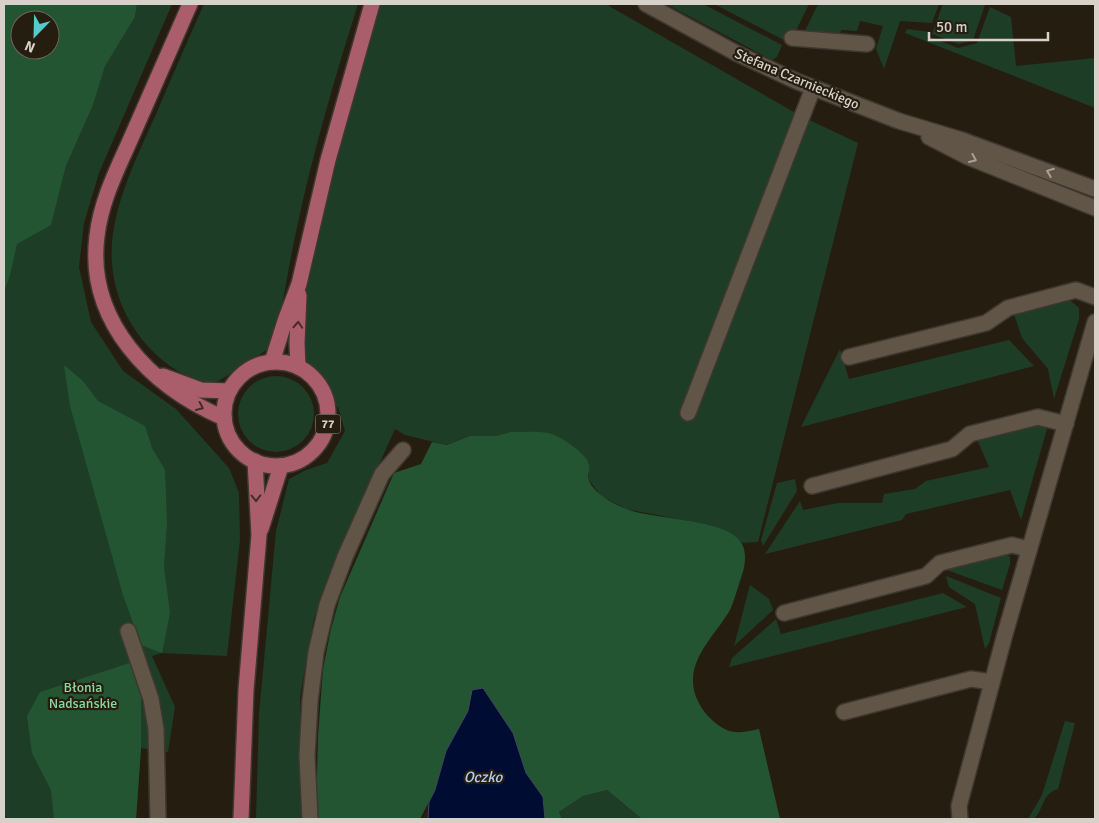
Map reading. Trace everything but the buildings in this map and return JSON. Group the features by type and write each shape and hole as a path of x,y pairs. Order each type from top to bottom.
{"main road":[{"path":"190,4 102,208 96,238 96,262 98,279 109,314 124,342 139,360 182,397 224,418"},
{"path":"272,362 285,321 300,284 328,160 372,4"},
{"path":"298,367 297,343 300,284"},
{"name":"77","path":"286,362 298,367 310,374 323,390 327,403 328,423 324,436 311,452 300,460 281,466 267,465 255,461 244,455 231,441 226,430 224,418 225,404 229,391 235,381 249,369 260,364 286,362"},
{"path":"151,370 194,388 211,391 229,391"},
{"path":"241,819 246,683 259,535 255,461"},
{"path":"259,535 281,466"}],"street":[{"name":"Stefana Czarnieckiego","path":"646,4 736,54 813,88 899,121 962,140 1095,189"},
{"path":"792,38 867,44"},
{"path":"688,413 813,88"},
{"name":"Stefana Czarnieckiego","path":"899,121 968,157 1095,208"},
{"path":"849,357 986,323 1008,308 1076,290 1095,297"},
{"path":"960,819 959,806 992,682 1095,322"},
{"path":"812,486 952,449 970,434 1038,417 1066,424"},
{"path":"310,819 307,756 310,701 316,652 327,605 345,557 382,474 403,450"},
{"path":"784,613 926,576 940,563 1012,545 1029,549"},
{"path":"128,631 151,699 156,729 158,819"},
{"path":"844,712 971,679 992,682"}],"green space":[{"path":"4,4 137,4 135,17 105,66 93,105 66,166 51,225 17,244 4,292"},
{"name":"Błonia Nadsańskie","path":"137,4 172,4 99,173 84,223 79,267 91,322 123,371 176,409 229,468 239,493 240,540 227,656 162,653 152,656 175,707 168,752 141,748 136,819 4,819 4,74 51,224 66,166 93,105 105,65 135,17"},
{"path":"204,4 358,4 310,171 294,241 276,339 265,351 225,377 208,383 193,379 177,370 148,347 127,316 114,282 112,263 112,244 119,205 141,148"},
{"path":"378,4 609,4 609,6 801,116 858,143 758,542 742,543 730,533 709,525 626,509 601,496 589,480 589,463 550,433 511,432 495,436 470,436 447,445 405,435 395,429 338,556 314,618 300,697 302,819 256,819 259,714 276,531 289,479 306,470 327,463 345,431 338,407 327,403 319,384 304,370 299,284"},
{"path":"666,4 703,4 782,45 777,57 772,60"},
{"path":"714,4 809,4 790,43"},
{"path":"818,4 939,4 932,23 900,21 884,69 876,49 883,26 860,21 857,31 841,30 840,36 804,33"},
{"path":"943,4 985,5 973,40 959,44 932,34"},
{"path":"990,7 1011,17 1016,66 1095,58 1095,108 905,33 907,29 930,32 928,36 958,48 977,43"},
{"path":"1058,300 1071,301 1079,308 1079,319 1054,399 1048,369 1022,338 1013,311"},
{"path":"1009,340 1034,366 801,427 840,349 849,379"},
{"path":"64,365 83,381 98,401 145,426 152,448 165,470 167,522 164,567 170,613 162,653 141,645 123,595 70,406"},
{"path":"276,376 290,379 303,387 311,400 314,414 311,428 303,441 290,449 276,452 262,449 249,441 241,428 238,414 241,400 249,387 262,379"},
{"path":"1040,421 1045,424 1047,429 1021,520 1010,490 906,514 902,520 765,554 800,501 803,510 838,503 882,503 884,494 915,489 926,481 989,467 976,437"},
{"path":"511,432 549,433 571,445 586,458 589,466 589,481 595,490 619,506 636,512 706,524 735,535 742,544 745,553 745,563 733,603 703,649 694,670 693,682 695,694 700,704 706,714 717,724 728,731 734,732 759,729 780,819 642,819 607,790 583,796 559,812 562,819 545,819 543,797 526,773 513,733 472,691 468,711 446,751 435,790 420,819 316,819 318,736 323,669 331,629 340,597 394,473 421,464 432,442 447,445 470,436 495,436"},
{"path":"795,479 797,491 763,546 761,540 777,483"},
{"path":"1005,553 1010,557 1010,564 1002,590 944,569"},
{"path":"946,576 1001,598 989,643 985,649 975,604 949,587"},
{"path":"750,585 769,599 773,610 734,646"},
{"path":"943,593 967,607 729,667 732,658 776,619 781,634"},
{"name":"Błonia Nadsańskie","path":"130,663 141,697 141,748 136,819 54,819 51,790 32,753 27,716 40,692"},
{"path":"1065,721 1075,723 1058,789 1049,794 1034,819 1028,819 1042,795"},
{"path":"607,790 642,819 562,819 559,812 583,796"}],"water":[{"name":"Oczko","path":"483,688 513,733 526,773 543,797 545,819 428,819 429,802 435,790 446,751 468,711 472,690"}]}
